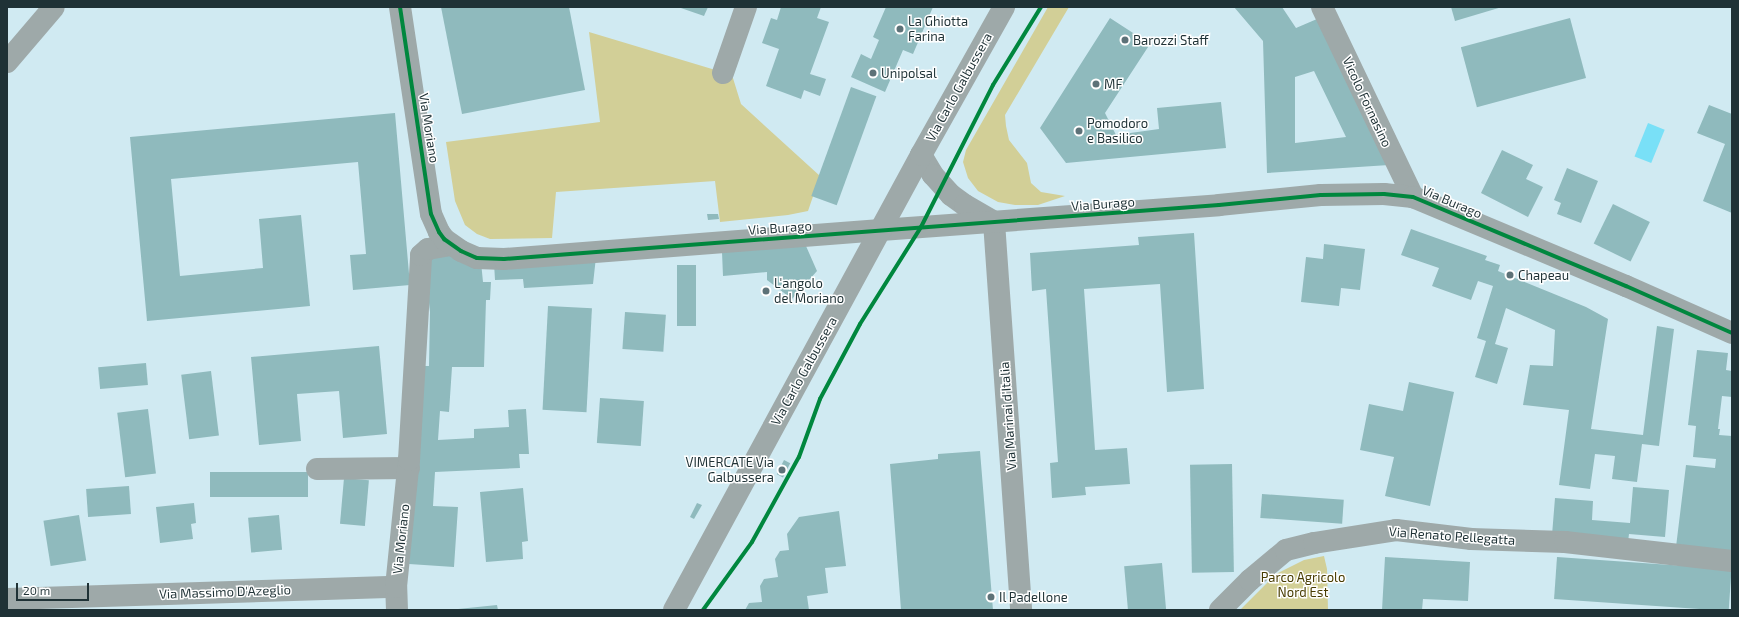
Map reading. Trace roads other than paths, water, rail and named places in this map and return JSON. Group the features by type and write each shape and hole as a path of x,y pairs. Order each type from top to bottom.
{"street":[{"path":"7,62 54,7"},
{"name":"Via Moriano","path":"400,7 431,214 439,232 451,245"},
{"path":"723,73 746,7"},
{"name":"Via Carlo Galbussera","path":"674,610 921,155 1004,7"},
{"name":"Vicolo Fornasino","path":"1322,7 1413,197"},
{"path":"921,155 933,175 952,195 965,205 994,222"},
{"name":"Via Burago","path":"451,245 477,258 504,259 1219,205 1321,195 1384,194 1413,197 1626,286 1732,333"},
{"name":"Via Marinai d'Italia","path":"994,222 1021,610"},
{"name":"Via Moriano","path":"397,610 396,587 409,468 421,255 428,249 451,245"},
{"path":"317,469 409,468"},
{"name":"Via Renato Pellegatta","path":"1220,610 1250,580 1286,550 1321,541 1396,530 1471,539 1565,542 1732,561"},
{"name":"Via Massimo D'Azeglio","path":"7,599 396,587"}],"water":[{"path":"1648,123 1665,130 1651,163 1635,156"}],"place":[{"name":"La Ghiotta Farina","path":"900,29"},
{"name":"Barozzi Staff","path":"1125,40"},
{"name":"Unipolsal","path":"873,73"},
{"name":"MF","path":"1096,84"},
{"name":"Pomodoro e Basilico","path":"1079,131"},
{"name":"Chapeau","path":"1510,275"},
{"name":"L'angolo del Moriano","path":"766,291"},
{"name":"VIMERCATE Via Galbussera","path":"782,470"},
{"name":"Il Padellone","path":"991,597"}],"park label":[{"name":"Parco Agricolo Nord Est","path":"1303,586"}]}
